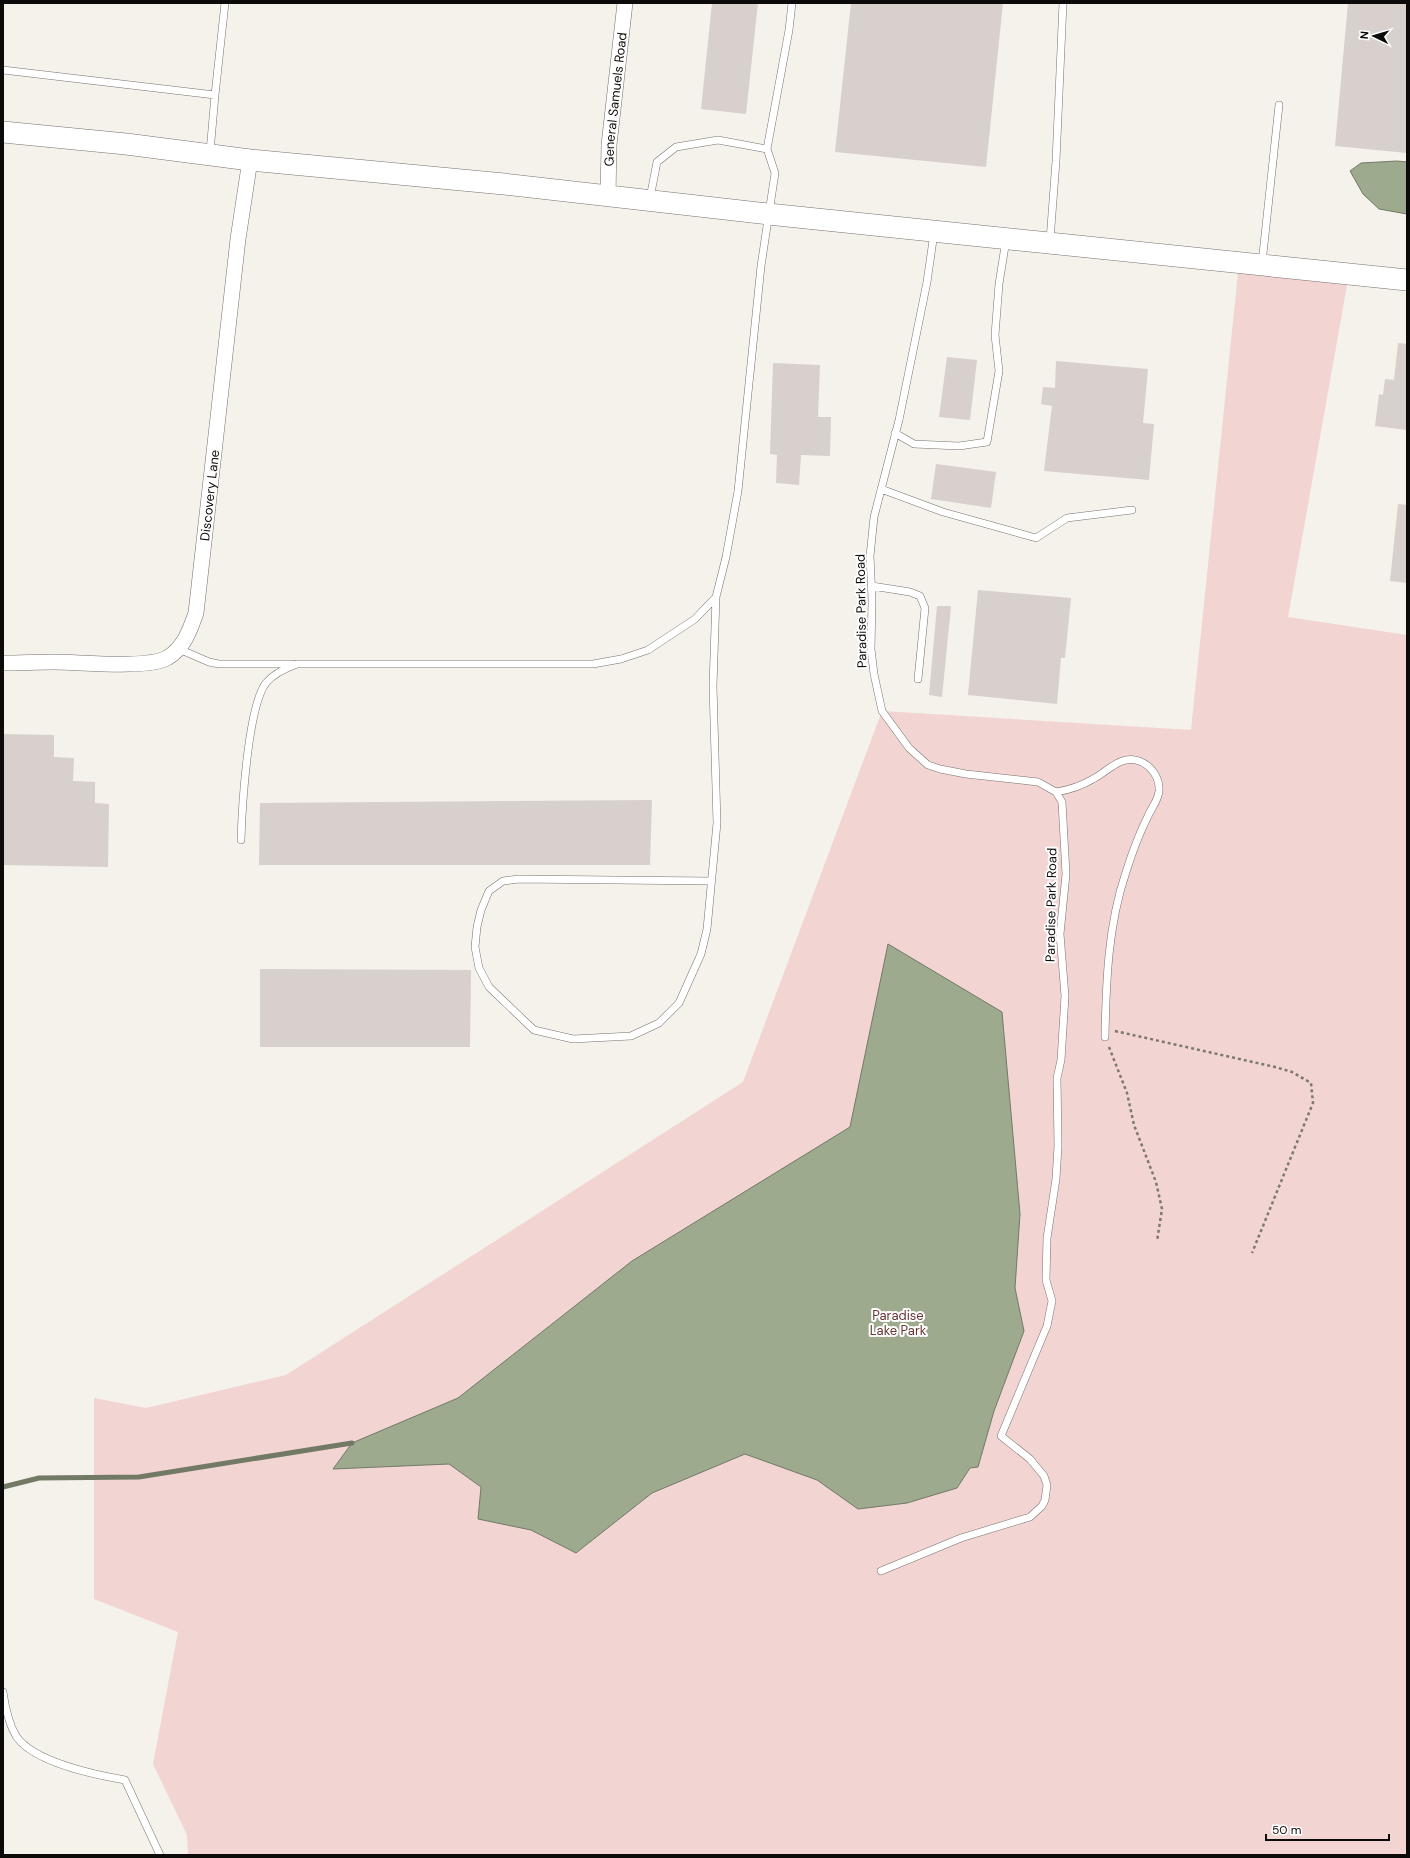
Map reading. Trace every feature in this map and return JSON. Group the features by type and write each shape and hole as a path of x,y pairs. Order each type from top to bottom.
{"street":[{"name":"General Samuels Road","path":"608,195 609,146 625,3"},
{"path":"3,132 126,144 250,160 608,195 768,214 1407,280"},
{"name":"Discovery Lane","path":"3,663 54,662 142,664 167,658 179,649 189,632 196,613 238,239 250,160"}],"lane":[{"path":"210,154 225,3"},
{"path":"711,881 519,879 503,881 489,891 481,910 477,927 475,947 479,968 489,987 534,1030 573,1039 631,1036 659,1023 679,1003 701,954 707,929 717,823 713,686 716,597 726,557 738,491 761,266 775,173 767,149 789,30 792,3"},
{"path":"1049,243 1056,161 1063,3"},
{"path":"3,70 215,95"},
{"path":"1262,265 1279,105"},
{"path":"650,200 656,162 676,148 718,140 767,149"},
{"name":"Paradise Park Road","path":"881,1571 961,1538 1030,1517 1042,1506 1045,1500 1047,1485 1044,1476 1030,1459 1001,1436 1047,1326 1052,1301 1046,1280 1047,1238 1056,1179 1058,1146 1057,1078 1060,1060 1065,996 1060,934 1066,874 1062,802 1056,792 1038,782 966,774 928,765 909,748 882,711 874,674 871,649 872,586 870,556 874,517 896,433 927,282 934,230"},
{"path":"896,433 914,444 959,446 987,442 999,371 996,328 999,284 1006,238"},
{"path":"881,489 943,512 1036,538 1067,518 1132,510"},
{"path":"872,586 910,592 920,596 925,608 918,679"},
{"path":"179,649 209,662 219,664 593,664 621,659 648,650 695,619 716,597"},
{"path":"241,840 242,815 252,722 259,699 265,684 272,677 284,669 297,664"},
{"path":"1056,792 1084,784 1127,759 1138,761 1150,766 1158,781 1158,798 1148,816 1126,872 1115,910 1108,956 1105,1037"},
{"path":"3,1692 11,1724 16,1736 36,1754 92,1774 125,1780 160,1855"}],"path":[{"path":"1105,1028 1281,1069 1292,1072 1311,1083 1313,1103 1252,1253"},
{"path":"1105,1037 1127,1093 1134,1125 1156,1182 1162,1209 1157,1241"}],"green space":[{"name":"Paradise Lake Park","path":"1239,263 1349,274 1288,617 1407,635 1407,1855 188,1855 187,1835 153,1764 178,1632 94,1599 94,1398 146,1408 286,1375 743,1082 882,711 1191,730"}],"shaded area":[{"path":"1397,161 1407,162 1407,214 1379,209 1363,194 1350,171 1361,163"},
{"path":"888,944 1002,1012 1020,1214 1015,1288 1024,1331 994,1411 978,1467 970,1468 957,1488 907,1503 858,1509 817,1480 745,1454 652,1493 576,1553 531,1530 478,1519 481,1487 449,1464 333,1469 352,1443 458,1398 632,1261 850,1127"}],"building":[{"path":"712,3 758,3 746,114 701,109"},
{"path":"851,3 1003,3 986,167 835,152"},
{"path":"1348,3 1407,3 1407,153 1335,146"},
{"path":"1398,343 1407,344 1407,430 1375,426 1379,394 1383,395 1385,379 1394,380"},
{"path":"947,357 977,360 970,420 939,417"},
{"path":"1056,361 1148,369 1143,423 1154,424 1149,480 1044,471 1052,406 1041,404 1043,387 1055,388"},
{"path":"773,363 820,365 818,417 831,417 830,456 801,455 799,485 776,483 777,455 770,454"},
{"path":"936,464 996,472 991,508 931,499"},
{"path":"1398,504 1407,505 1407,583 1390,581"},
{"path":"978,590 1071,598 1065,658 1061,658 1057,704 968,695"},
{"path":"937,606 951,606 942,697 929,695"},
{"path":"3,734 54,735 54,757 74,758 73,781 95,782 95,803 109,804 108,867 3,865"},
{"path":"652,800 650,865 259,865 260,803"},
{"path":"260,969 471,970 470,1047 260,1047"}],"waterway":[{"path":"3,1487 39,1478 139,1477 352,1443"}]}
